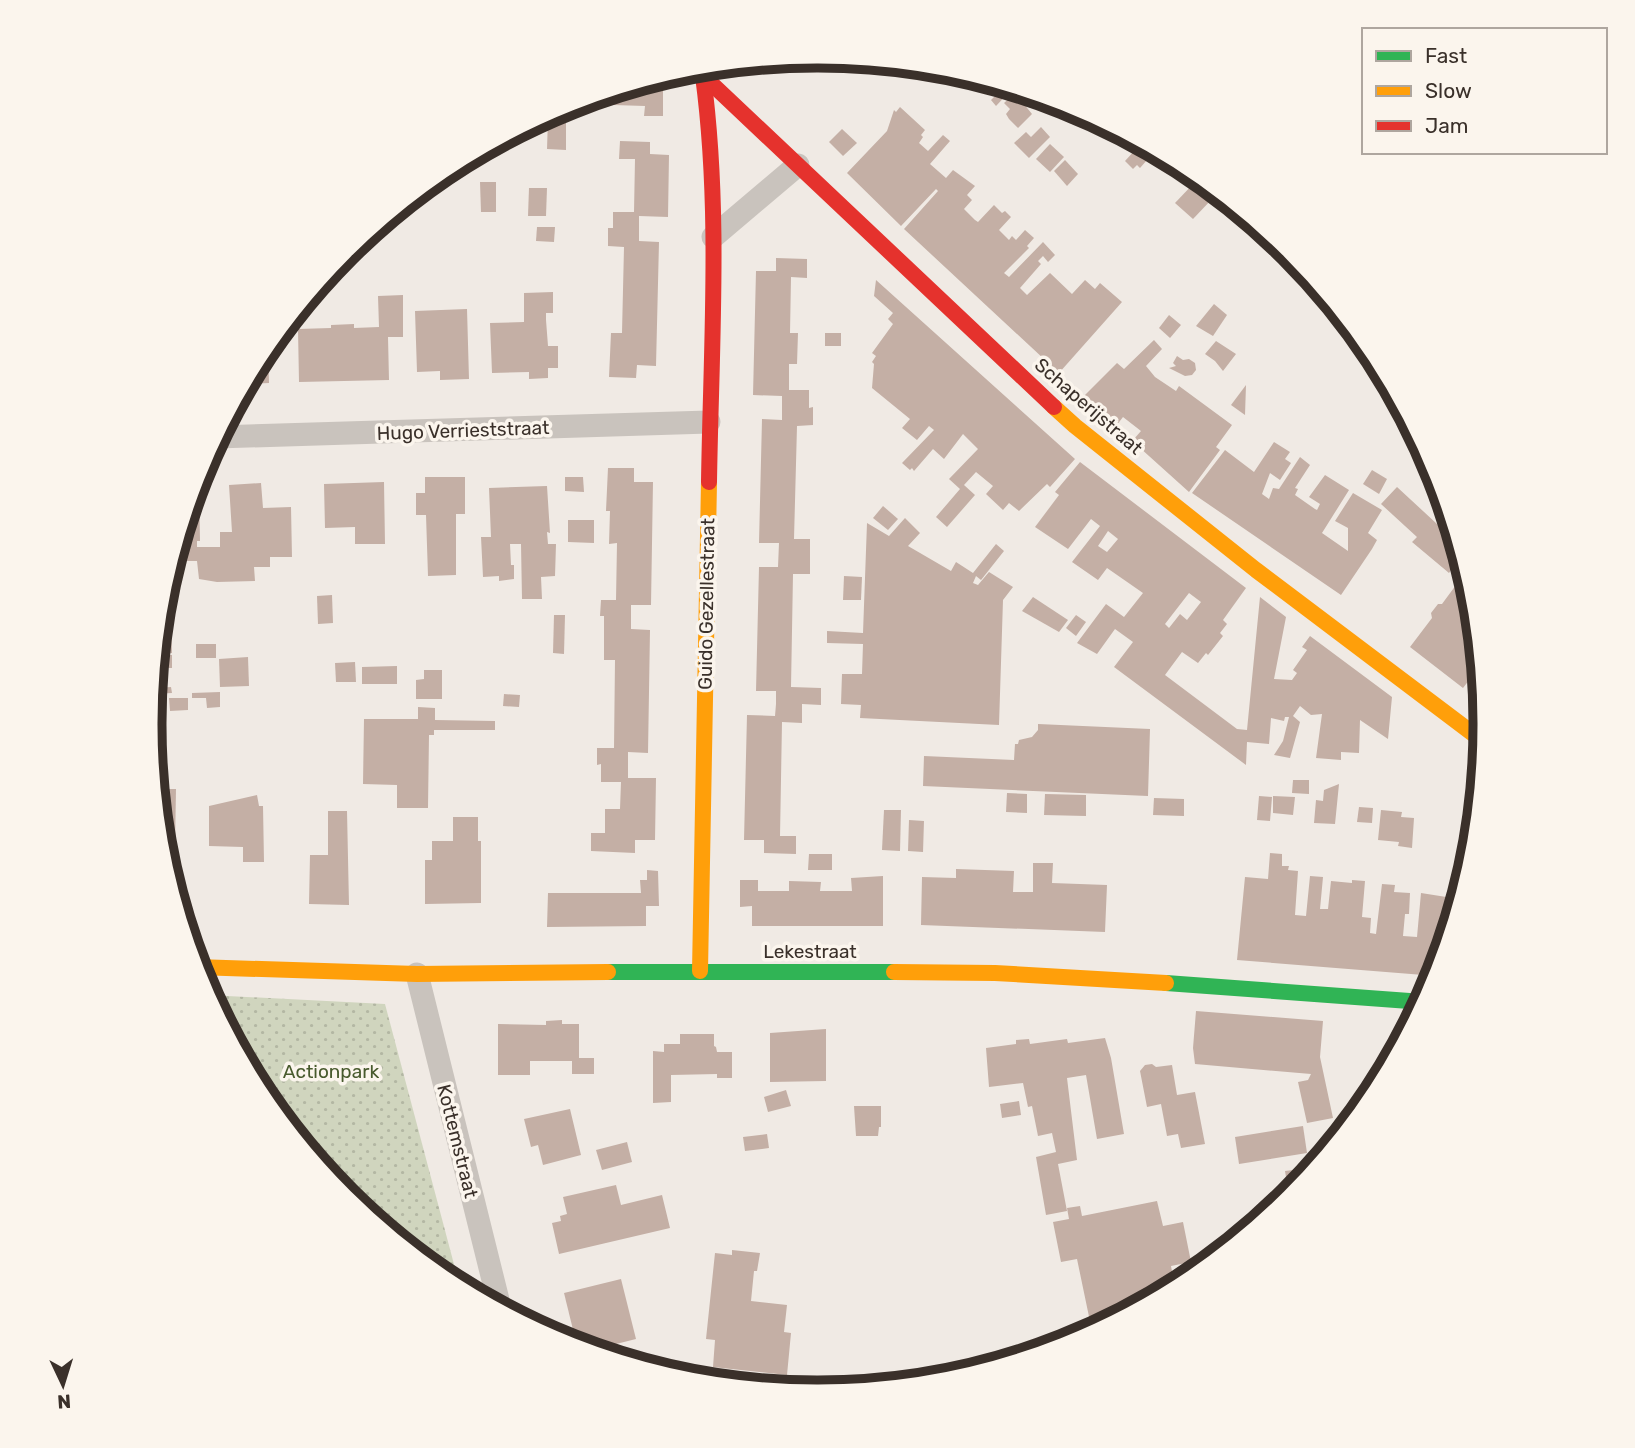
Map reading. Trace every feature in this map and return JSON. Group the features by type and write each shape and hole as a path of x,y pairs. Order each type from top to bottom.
{"street":[{"name":"Schaperijstraat","path":"706,78 1075,426 1256,570 1473,734"},
{"name":"Guido Gezellestraat","path":"700,79 711,136 713,237 701,971"},
{"path":"713,237 797,165"},
{"name":"Hugo Verrieststraat","path":"228,437 709,422"},
{"name":"Lekestraat","path":"209,967 417,974 701,971 995,973 1192,984 1412,1001"},
{"name":"Kottemstraat","path":"417,974 497,1296"}],"green space":[{"name":"Actionpark","path":"221,996 385,1004 456,1271 385,1217 324,1156 272,1088"}],"building":[{"path":"663,90 663,116 644,116 645,106 603,105 648,91"},
{"path":"997,94 1005,96 996,106 991,100"},
{"path":"1010,98 1022,101 1032,114 1018,128 1006,114 1010,109 1004,103"},
{"path":"900,107 925,130 919,143 928,151 943,135 950,141 930,164 946,178 953,170 975,186 967,195 972,200 964,209 975,220 978,222 994,205 1011,217 999,230 1009,240 1012,236 1016,240 1025,230 1034,238 1027,246 1029,248 1004,273 1009,277 1043,242 1055,255 1048,262 1043,256 1038,261 1041,264 1020,288 1027,295 1050,273 1072,294 1085,280 1095,289 1100,283 1122,302 1059,373 904,229 938,191 936,189 901,226 847,173 887,131 894,110 896,112"},
{"path":"566,119 566,150 547,149 548,127"},
{"path":"1041,127 1050,137 1029,158 1014,143 1026,132 1031,137"},
{"path":"842,129 857,143 843,156 829,142"},
{"path":"620,141 650,142 650,154 669,155 668,217 639,216 639,241 659,242 656,366 637,365 636,378 609,377 611,333 622,333 624,247 608,246 608,228 613,228 613,212 634,212 635,159 619,159"},
{"path":"1050,144 1064,157 1050,172 1036,159"},
{"path":"1135,150 1147,160 1140,168 1137,165 1133,169 1125,161"},
{"path":"1065,160 1078,174 1067,186 1054,171"},
{"path":"480,182 496,182 496,212 481,212"},
{"path":"1191,186 1211,200 1193,219 1175,203"},
{"path":"529,188 547,188 546,216 528,216"},
{"path":"537,227 555,227 554,242 536,241"},
{"path":"776,258 807,259 807,278 791,277 790,333 798,333 797,364 789,364 789,390 809,390 809,408 813,407 813,425 797,426 794,539 810,539 810,574 793,574 791,687 821,688 821,705 802,704 802,723 782,722 780,836 796,836 796,854 764,853 764,840 744,840 747,715 775,716 776,704 776,691 756,691 759,567 778,567 779,543 759,543 762,419 782,420 782,396 753,395 756,271 776,271"},
{"path":"876,280 1075,459 1050,487 1047,484 1019,511 1009,503 1003,510 986,494 993,486 976,472 964,485 975,495 947,527 936,517 960,489 949,479 978,449 963,434 944,459 933,449 914,471 902,463 934,430 929,426 917,440 902,428 910,419 872,388 872,362 876,356 872,353 893,324 888,319 893,313 874,296"},
{"path":"553,292 553,313 546,313 546,320 548,346 558,346 558,368 548,368 548,378 529,379 529,372 492,373 490,323 524,322 524,293"},
{"path":"403,295 403,337 388,337 389,380 299,382 298,329 354,324 354,328 379,327 378,296"},
{"path":"1214,304 1227,315 1213,336 1196,326"},
{"path":"467,309 469,379 440,380 440,371 417,372 415,311"},
{"path":"1169,315 1181,325 1170,338 1159,328"},
{"path":"825,333 841,333 841,346 825,346"},
{"path":"1154,340 1162,349 1146,366 1155,377 1176,391 1179,386 1232,425 1216,447 1220,450 1189,492 1139,447 1141,444 1134,439 1141,431 1123,417 1116,426 1084,396 1117,363 1124,369"},
{"path":"1216,341 1236,354 1223,371 1205,354"},
{"path":"1177,356 1195,363 1196,370 1192,375 1185,376 1169,368 1176,366 1173,363"},
{"path":"269,366 269,383 258,383"},
{"path":"1246,385 1245,415 1231,405"},
{"path":"1274,442 1290,452 1285,459 1291,463 1280,480 1270,473 1262,494 1269,499 1273,488 1279,489 1300,457 1310,465 1295,488 1298,489 1295,495 1315,509 1317,510 1320,504 1309,497 1325,475 1349,490 1322,533 1348,551 1348,528 1335,521 1353,493 1382,510 1368,533 1377,540 1341,595 1192,493 1225,450 1254,472"},
{"path":"1080,462 1246,588 1223,620 1227,624 1220,633 1223,636 1208,655 1206,653 1198,663 1182,652 1165,675 1237,729 1247,730 1260,597 1286,617 1274,679 1292,680 1297,673 1293,670 1307,650 1302,647 1310,636 1392,697 1388,739 1360,720 1359,753 1341,752 1341,760 1316,758 1322,714 1311,715 1300,706 1293,716 1300,722 1290,758 1274,755 1283,741 1289,717 1285,717 1284,721 1271,718 1269,744 1247,742 1246,765 1114,667 1133,642 1115,629 1097,654 1077,643 1106,604 1124,617 1143,593 1107,568 1098,580 1072,562 1100,526 1091,519 1068,549 1035,527 1059,495 1055,492","holes":["1108,531 1118,539 1107,552 1098,546","1189,593 1201,602 1187,620 1180,614 1169,628 1165,624"]},
{"path":"608,468 634,468 634,482 653,482 651,605 631,605 631,629 650,630 648,753 628,752 628,778 656,778 655,840 635,840 635,853 591,851 591,833 605,833 605,809 620,809 621,782 601,782 601,764 597,765 597,748 614,748 615,660 604,660 604,616 600,616 601,600 616,600 617,543 609,544 610,511 606,511"},
{"path":"1372,470 1387,479 1379,494 1363,484"},
{"path":"425,477 465,477 465,514 456,514 456,575 428,576 426,515 416,515 416,493 425,493"},
{"path":"565,477 583,477 584,492 565,491"},
{"path":"384,482 385,544 355,544 355,527 325,528 324,484"},
{"path":"261,483 263,508 291,507 292,557 270,557 270,567 254,567 255,581 217,582 199,579 197,561 186,561 184,555 199,507 200,541 197,541 197,547 220,547 220,532 232,532 229,485"},
{"path":"547,486 550,533 547,532 548,544 556,544 555,576 541,577 542,599 522,599 521,544 510,544 514,579 499,581 499,576 483,577 481,537 491,537 489,488"},
{"path":"1397,487 1443,530 1454,566 1449,573 1412,542 1417,537 1381,504"},
{"path":"883,506 898,519 888,530 873,518"},
{"path":"905,518 920,533 908,546 951,571 956,562 973,573 996,544 1004,551 981,580 976,576 973,583 978,585 989,572 1013,587 1003,600 999,725 860,718 861,705 841,704 842,674 862,674 863,644 827,643 827,631 863,633 867,523 889,536"},
{"path":"568,520 594,520 594,543 568,542"},
{"path":"844,576 862,577 861,600 843,600"},
{"path":"1456,585 1459,587 1472,677 1463,688 1410,647 1432,618 1431,613 1438,604 1442,604"},
{"path":"332,595 333,623 318,624 317,596"},
{"path":"1033,597 1068,620 1059,632 1022,611"},
{"path":"171,615 171,615 172,653 166,654"},
{"path":"554,615 565,615 564,654 553,653"},
{"path":"1076,615 1086,622 1076,636 1066,628"},
{"path":"196,644 216,644 216,658 196,658"},
{"path":"165,655 172,655 172,668 164,668"},
{"path":"248,657 249,686 220,687 219,659"},
{"path":"355,662 356,682 336,682 335,663"},
{"path":"397,666 397,684 362,684 362,667"},
{"path":"424,670 442,670 442,699 416,699 416,680 424,679"},
{"path":"171,687 172,693 163,693 163,688"},
{"path":"220,692 220,707 207,708 206,698 192,698 192,693"},
{"path":"504,694 520,695 519,707 503,706"},
{"path":"169,698 188,698 188,710 170,711"},
{"path":"418,707 435,708 435,720 495,721 495,730 434,730 434,735 429,735 428,808 397,808 397,785 363,784 364,719 418,719"},
{"path":"1038,724 1150,729 1148,796 923,786 924,756 1014,760 1015,744 1018,744 1019,740 1032,737 1038,730"},
{"path":"1293,780 1309,780 1309,794 1292,793"},
{"path":"1339,784 1335,824 1314,823 1316,800 1323,801 1324,790"},
{"path":"165,789 176,789 173,847"},
{"path":"1007,793 1027,794 1027,813 1006,812"},
{"path":"1045,794 1086,795 1086,816 1044,815"},
{"path":"257,795 259,806 263,806 264,862 243,862 243,847 209,846 209,806"},
{"path":"1259,796 1272,797 1270,821 1257,820"},
{"path":"1273,796 1295,797 1293,815 1273,813"},
{"path":"1154,798 1184,799 1184,816 1153,815"},
{"path":"1359,807 1373,808 1372,823 1357,822"},
{"path":"884,810 901,810 900,851 882,850"},
{"path":"1381,810 1402,812 1401,817 1414,818 1412,848 1398,846 1399,842 1378,840"},
{"path":"328,811 347,811 349,905 309,904 310,855 328,855"},
{"path":"453,817 478,817 478,841 481,841 481,903 425,904 425,860 432,860 432,841 453,841"},
{"path":"909,820 924,821 923,852 908,851"},
{"path":"1270,853 1282,854 1282,866 1298,871 1295,915 1306,916 1310,876 1323,877 1320,909 1328,909 1331,881 1365,881 1362,917 1371,918 1370,933 1376,934 1382,884 1395,885 1394,892 1410,893 1409,914 1405,914 1403,936 1417,937 1421,893 1450,898 1423,975 1237,960 1245,877 1268,879"},
{"path":"809,854 832,854 832,870 808,870"},
{"path":"1033,863 1053,863 1052,883 1107,885 1105,932 921,925 922,877 956,878 956,869 1014,871 1013,892 1033,892"},
{"path":"647,870 658,871 659,906 646,906 646,926 547,927 548,893 641,893 640,880 647,880"},
{"path":"883,876 883,926 752,926 752,906 740,907 740,880 758,880 758,891 789,891 789,881 821,882 820,891 852,891 851,878"},
{"path":"1196,1011 1323,1021 1320,1057 1333,1118 1307,1123 1298,1082 1308,1080 1311,1074 1195,1064 1193,1048"},
{"path":"562,1020 562,1024 579,1024 579,1058 594,1058 594,1074 572,1074 572,1061 530,1061 530,1075 498,1075 498,1024 546,1025 546,1021"},
{"path":"826,1029 826,1081 770,1082 770,1033"},
{"path":"680,1034 714,1034 717,1052 732,1052 732,1078 717,1078 717,1074 671,1075 671,1102 653,1103 653,1051 664,1052 664,1044 680,1044"},
{"path":"1105,1038 1124,1134 1097,1139 1086,1075 1067,1078 1077,1160 1058,1164 1067,1211 1046,1215 1036,1157 1056,1152 1052,1133 1038,1136 1032,1106 1028,1107 1023,1083 989,1087 986,1048 1016,1044 1016,1040 1029,1039 1030,1044"},
{"path":"1152,1064 1156,1067 1172,1065 1177,1095 1195,1092 1205,1144 1181,1148 1178,1134 1167,1136 1161,1104 1147,1107 1140,1071 1145,1065"},
{"path":"786,1090 791,1106 768,1112 764,1097"},
{"path":"1019,1101 1021,1115 1002,1118 1000,1104"},
{"path":"854,1106 881,1106 878,1136 856,1136"},
{"path":"570,1109 581,1155 543,1165 538,1145 531,1147 524,1119"},
{"path":"1303,1126 1307,1153 1239,1164 1235,1137"},
{"path":"767,1134 769,1148 745,1151 743,1137"},
{"path":"627,1142 632,1162 602,1170 596,1150"},
{"path":"1299,1169 1287,1182 1285,1171"},
{"path":"616,1185 621,1205 662,1195 670,1228 559,1254 552,1223 561,1221 560,1216 567,1214 563,1197"},
{"path":"1157,1201 1163,1226 1183,1222 1191,1262 1171,1266 1173,1275 1090,1320 1077,1259 1061,1262 1053,1222 1069,1219 1067,1208 1080,1206 1082,1216"},
{"path":"732,1250 760,1253 757,1271 754,1271 751,1301 787,1305 784,1332 791,1333 787,1375 713,1367 715,1340 706,1339 715,1253 732,1255"},
{"path":"621,1279 636,1339 609,1346 574,1333 564,1293"},
{"path":"708,1370 743,1373 743,1375"}],"traffic: fast":[{"path":"608,972 894,972"},
{"path":"1166,983 1412,1001"}],"traffic: slow":[{"path":"1054,407 1256,570 1473,734"},
{"path":"700,971 709,482"},
{"path":"209,967 417,974 608,972"},
{"path":"894,972 995,973 1166,983"}],"traffic: jam":[{"path":"706,78 1054,407"},
{"path":"703,79 709,126 713,228 709,482"}]}
